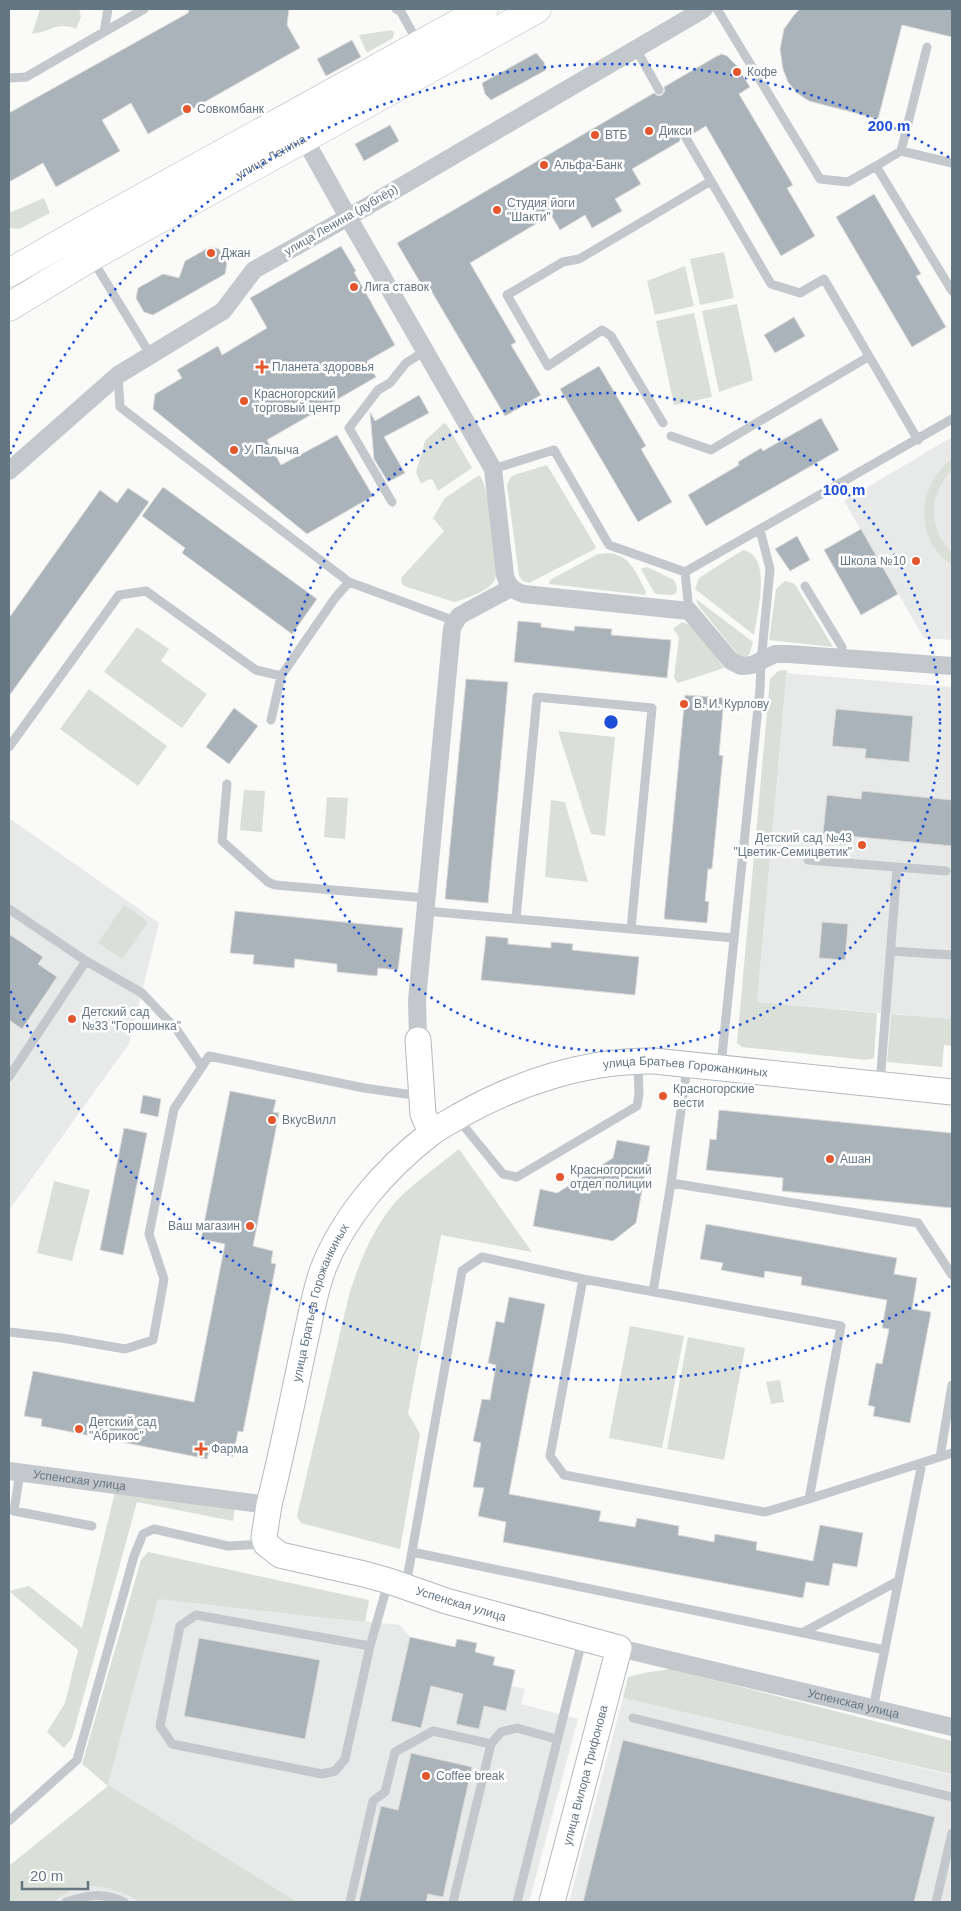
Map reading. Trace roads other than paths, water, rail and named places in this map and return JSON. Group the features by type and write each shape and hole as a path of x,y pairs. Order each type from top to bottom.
{"main road":[{"path":"9,274 78,233 484,9"},
{"name":"улица Ленина","path":"9,307 91,257 536,9"}],"street":[{"name":"улица Ленина (дублёр)","path":"9,471 118,375 223,311 254,270 704,9"},
{"path":"304,138 493,469 505,575 511,588 524,594 689,611 731,661 741,666 760,662 775,654 952,666"},
{"path":"431,1133 426,1126 423,1114 416,1000 451,635 456,621 466,612 511,588"},
{"name":"улица Братьев Горожанкиных","path":"269,1505 316,1295 330,1252 364,1198 385,1175 431,1133 457,1117 485,1101 547,1078 631,1061 688,1064 952,1092"},
{"name":"Успенская улица","path":"15,1472 269,1505"},
{"path":"266,1544 264,1538 269,1505"},
{"name":"Успенская улица","path":"266,1544 280,1555 397,1584 446,1601 583,1639 952,1727"},
{"name":"улица Вилора Трифонова","path":"552,1902 619,1648"}],"lane":[{"path":"104,32 108,9"},
{"path":"9,78 26,76 144,9"},
{"path":"396,9 401,12 419,44"},
{"path":"717,9 820,179 848,182 901,151 927,47"},
{"path":"636,49 659,90"},
{"path":"686,138 771,284 800,293 824,279 918,440"},
{"path":"901,151 952,164"},
{"path":"876,166 952,291"},
{"path":"663,423 611,336 602,330 548,366 507,295 563,262 579,259 711,181"},
{"path":"91,257 150,354"},
{"path":"392,502 349,428 378,390 390,383 406,363 425,351"},
{"path":"671,436 710,450 868,357"},
{"path":"118,375 120,407 349,582 456,621"},
{"path":"493,469 554,450 609,545 685,572 952,419"},
{"path":"721,1068 760,689 760,662 770,568 760,530"},
{"path":"685,572 689,611"},
{"path":"271,720 281,676 335,598 349,582"},
{"path":"805,586 842,647 841,658"},
{"path":"9,747 119,595 146,591 256,670 281,676"},
{"path":"516,918 537,697 652,708 631,929"},
{"path":"227,784 222,841 268,882 275,885 426,904 516,918 734,938"},
{"path":"808,860 946,871"},
{"path":"880,1084 897,868"},
{"path":"9,909 86,961 142,993 177,1030 202,1067"},
{"path":"890,951 952,955"},
{"path":"9,1076 86,961"},
{"path":"9,1332 62,1338 125,1349 153,1340 164,1279 149,1234 174,1109 209,1056 364,1088 422,1096"},
{"path":"457,1117 503,1174 516,1177 637,1106 639,1094 631,1061"},
{"path":"653,1292 672,1183 688,1064"},
{"path":"672,1183 918,1223 952,1275"},
{"path":"370,1646 196,1615 180,1626 160,1726 172,1744 322,1774 335,1771 345,1759 370,1646 412,1552 462,1271 482,1257 583,1279 841,1326 809,1498"},
{"path":"583,1279 550,1456 564,1476 765,1512 952,1453"},
{"path":"940,1457 952,1385"},
{"path":"873,1709 922,1463"},
{"path":"15,1472 11,1511 92,1526"},
{"path":"9,1821 77,1760 134,1556 143,1534 154,1529 228,1546 266,1544"},
{"path":"412,1552 885,1650"},
{"path":"802,1633 898,1581"},
{"path":"516,1902 583,1639"},
{"path":"633,1718 952,1797"},
{"path":"453,1902 491,1744 501,1732 516,1728 556,1739"},
{"path":"350,1902 367,1847 372,1801 385,1792 395,1752 433,1731 491,1744"},
{"path":"936,1902 952,1833"},
{"path":"450,1866 461,1868"},
{"path":"66,1902 86,1896 108,1895 124,1902"}],"place":[{"name":"Кофе","path":"737,72"},
{"name":"Совкомбанк","path":"187,109"},
{"name":"Дикси","path":"649,131"},
{"name":"ВТБ","path":"595,135"},
{"name":"Альфа-Банк","path":"544,165"},
{"name":"Студия йоги \"Шакти\"","path":"497,210"},
{"name":"Джан","path":"211,253"},
{"name":"Лига ставок","path":"354,287"},
{"name":"Планета здоровья","path":"262,367"},
{"name":"Красногорский торговый центр","path":"244,401"},
{"name":"У Палыча","path":"234,450"},
{"name":"Школа №10","path":"916,561"},
{"name":"В. И. Курлову","path":"684,704"},
{"name":"Детский сад №43 \"Цветик-Семицветик\"","path":"862,845"},
{"name":"Детский сад №33 \"Горошинка\"","path":"72,1019"},
{"name":"Красногорские вести","path":"663,1096"},
{"name":"ВкусВилл","path":"272,1120"},
{"name":"Ашан","path":"830,1159"},
{"name":"Красногорский отдел полиции","path":"560,1177"},
{"name":"Ваш магазин","path":"250,1226"},
{"name":"Детский сад \"Абрикос\"","path":"79,1429"},
{"name":"Фарма","path":"201,1449"},
{"name":"Coffee break","path":"426,1776"}]}
